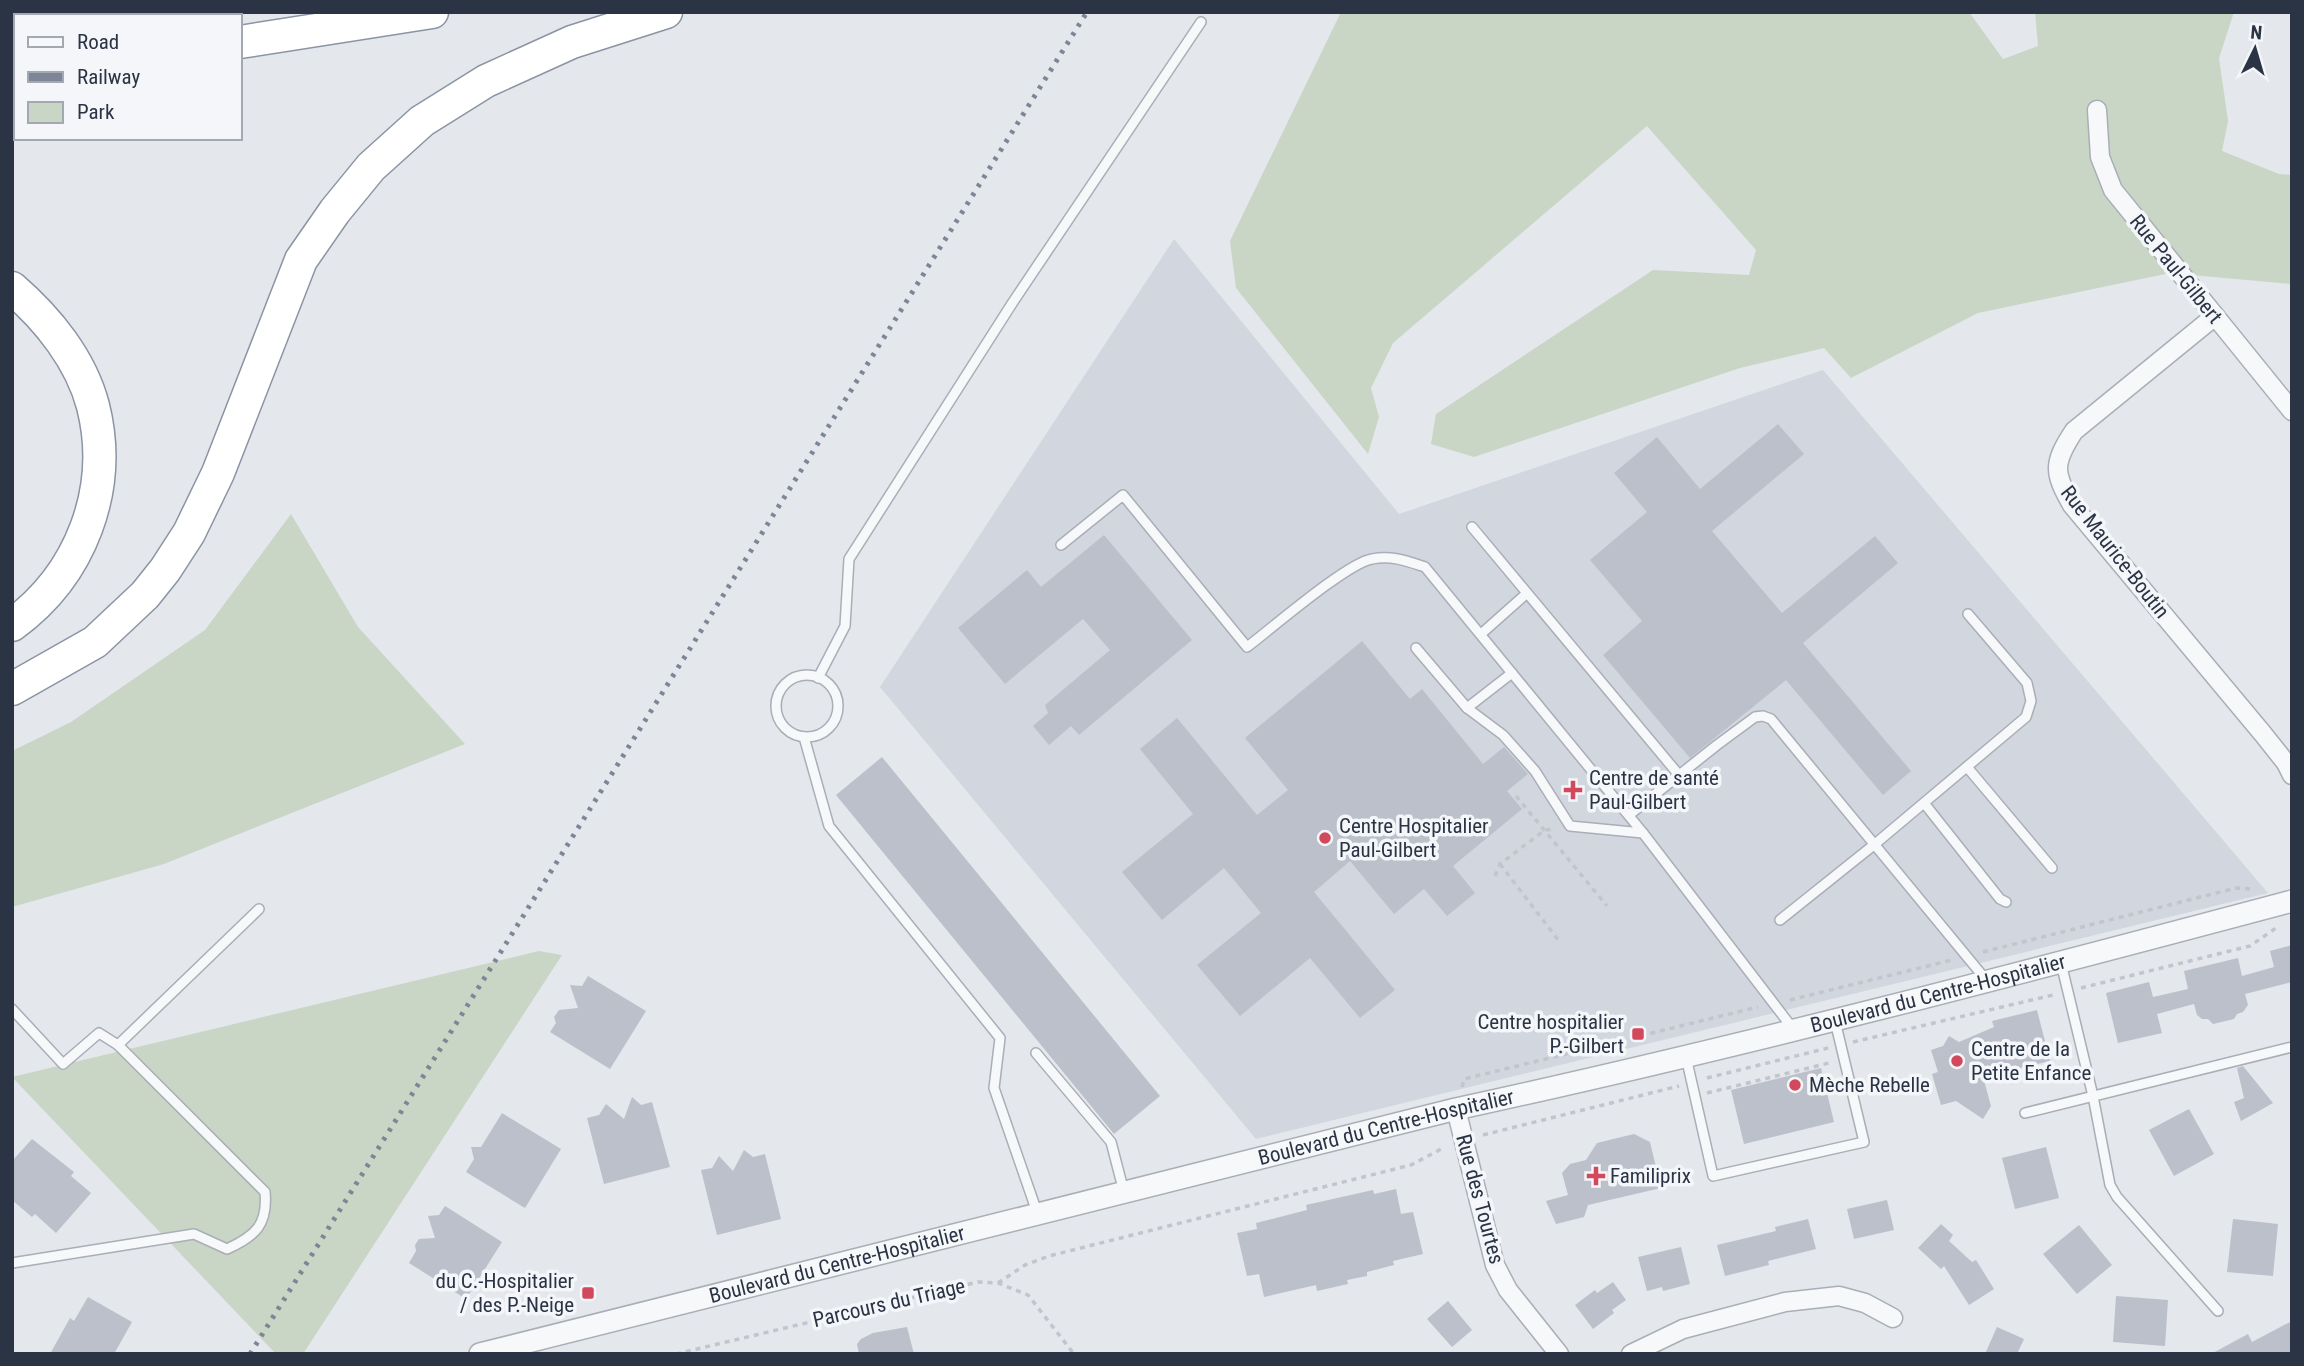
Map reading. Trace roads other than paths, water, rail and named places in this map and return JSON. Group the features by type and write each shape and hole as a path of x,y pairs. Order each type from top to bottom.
{"highway":[{"path":"242,42 432,12"},
{"path":"12,690 95,642 145,595 165,570 189,533 218,473 302,260 335,211 372,167 422,121 486,81 572,42 666,12"},
{"path":"12,288 59,335 79,371 93,405 99,442 99,478 92,513 75,556 47,594 12,625"}],"street":[{"name":"Rue Paul-Gilbert","path":"2097,110 2100,157 2113,190 2292,411"},
{"name":"Rue Maurice-Boutin","path":"2215,316 2074,431 2059,455 2058,481 2072,505 2263,734 2292,775"},
{"name":"Boulevard du Centre-Hospitalier","path":"480,1354 1456,1109 1686,1057 1988,983 2292,901"},
{"name":"Rue des Tourtes","path":"1456,1109 1495,1265 1508,1290 1559,1354"},
{"path":"1632,1354 1683,1329 1785,1302 1839,1296 1865,1303 1893,1318"}],"lane":[{"path":"818,678 845,626 849,559 1013,302 1201,22"},
{"path":"1061,545 1123,495 1247,647 1336,579 1369,559 1396,557 1424,567 1629,815 1794,1030"},
{"path":"1472,527 1679,775"},
{"path":"1480,634 1526,594"},
{"path":"1780,920 2026,717 2031,701 2027,683 1968,614"},
{"path":"1416,648 1467,708 1503,735 1535,771 1570,826 1643,833"},
{"path":"1467,708 1512,673"},
{"path":"796,677 818,678 831,687 836,695 837,714 826,730 818,735 804,737 790,732 783,726 776,708 781,689 796,677"},
{"path":"1629,815 1755,717 1771,719 1988,983"},
{"path":"804,737 829,826 1000,1038 994,1088 1038,1214"},
{"path":"1967,767 2052,869"},
{"path":"1924,803 2000,899 2006,902"},
{"path":"118,1045 259,909"},
{"path":"2061,963 2093,1096 2110,1185 2117,1197 2218,1311"},
{"path":"12,1009 63,1064 99,1033 118,1045 265,1192 267,1210 262,1222 245,1241 228,1249 194,1234 12,1263"},
{"path":"1686,1057 1713,1176 1864,1142 1835,1021"},
{"path":"2025,1113 2292,1047"},
{"path":"1036,1053 1111,1142 1125,1192"}],"railway":[{"path":"250,1354 1087,12"}],"place":[{"name":"Centre de santé Paul-Gilbert","path":"1573,790"},
{"name":"Centre Hospitalier Paul-Gilbert","path":"1325,838"},
{"name":"Centre hospitalier P.-Gilbert","path":"1638,1034"},
{"name":"Centre de la Petite Enfance","path":"1957,1061"},
{"name":"Mèche Rebelle","path":"1795,1085"},
{"name":"Familiprix","path":"1596,1176"},
{"name":"du C.-Hospitalier / des P.-Neige","path":"588,1293"}]}
